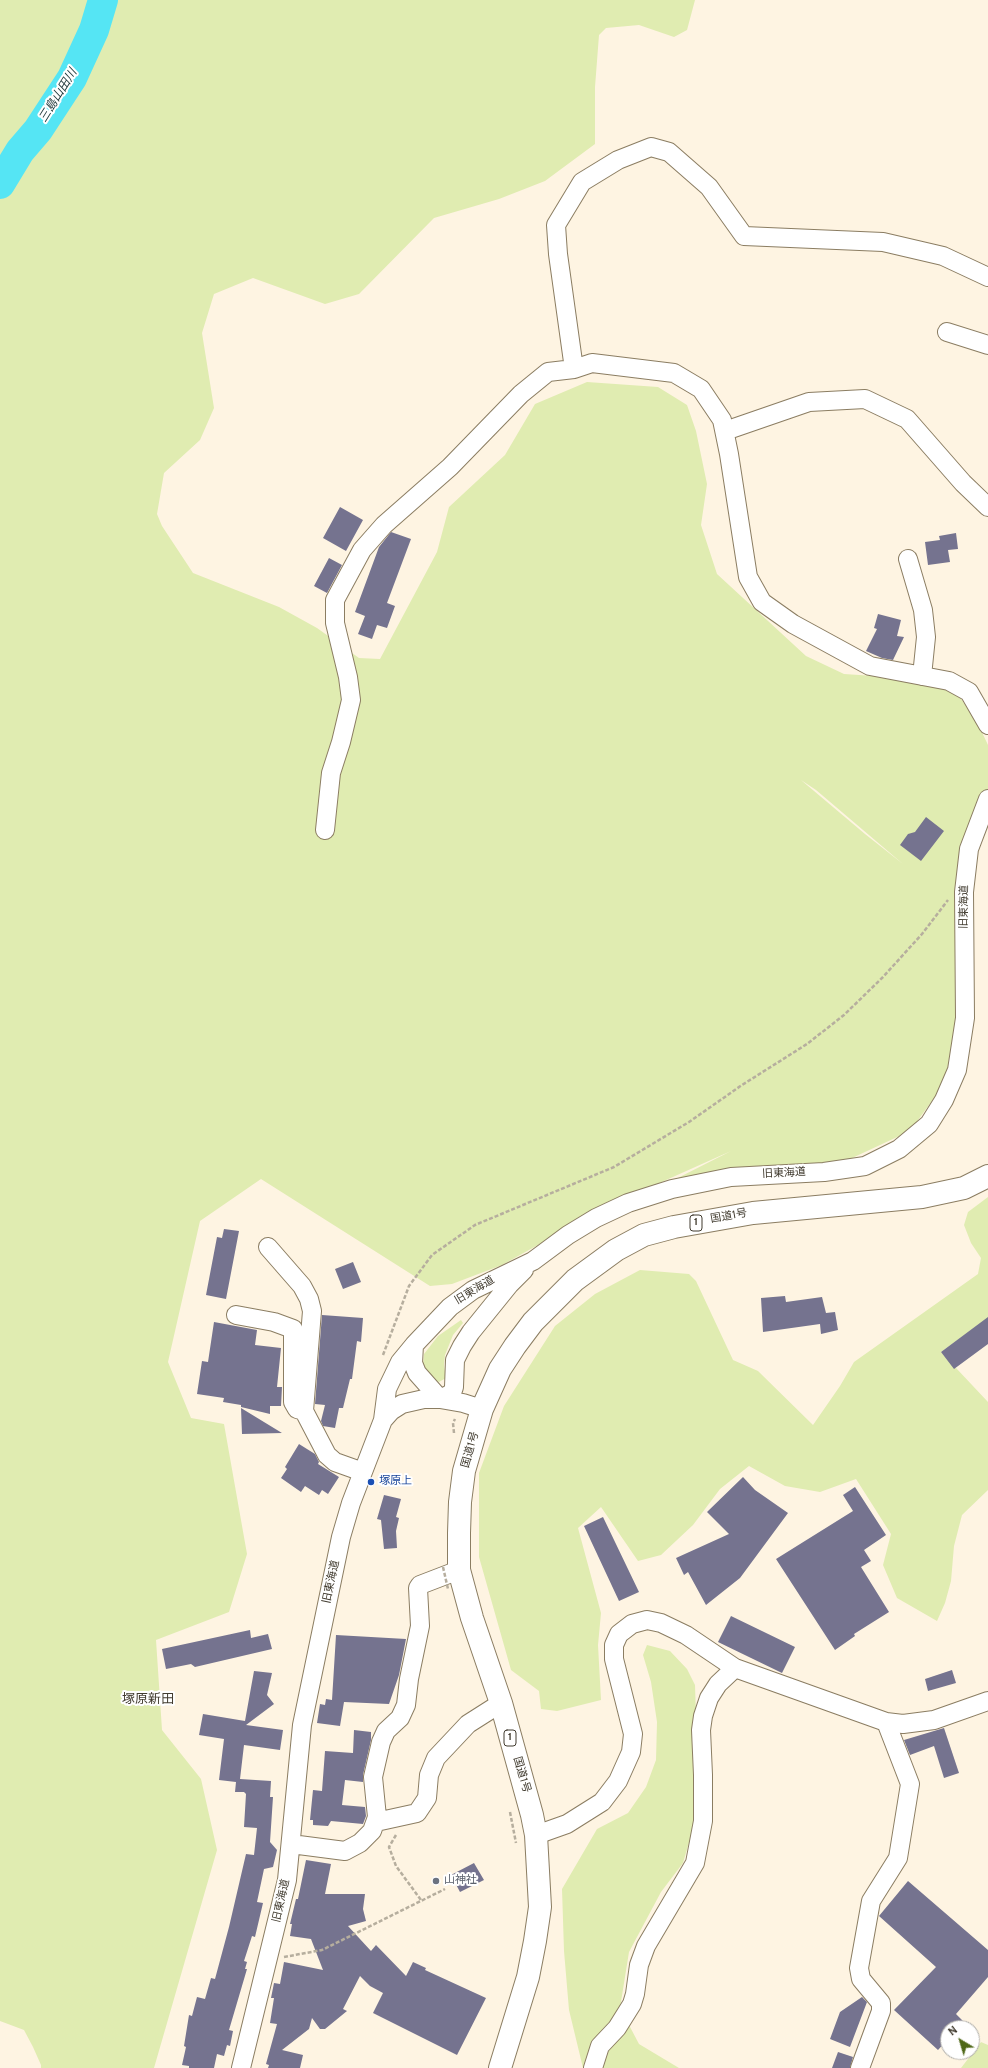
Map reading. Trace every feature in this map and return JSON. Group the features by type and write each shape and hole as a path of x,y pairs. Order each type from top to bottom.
{"highway":[{"name":"国道1号","path":"500,2068 528,1977 540,1907 536,1835 532,1815 501,1704 472,1618 449,1566 460,1502 473,1406 533,1322 575,1280 616,1250 644,1235 674,1227 753,1213 922,1197 964,1188 988,1176"}],"street":[{"path":"574,370 558,254 556,225 582,182 618,160 651,147 669,152 710,187 744,236 883,242 943,256 988,277"},
{"path":"946,332 988,345"},
{"path":"325,830 331,773 341,742 351,700 348,677 335,623 335,600 362,550 384,525 450,467 521,394 548,372 574,370 592,363 674,373 701,389 722,420 748,577 762,602 793,624 870,666 949,680 968,692 988,725"},
{"path":"725,431 809,402 865,399 907,419 962,483 988,508"},
{"path":"908,559 923,610 926,637 922,676"},
{"name":"旧東海道","path":"241,2068 287,1880 302,1725 342,1537 351,1503 383,1420 387,1389 400,1362 450,1307 472,1290 533,1261 568,1235 596,1218 628,1203 672,1189 731,1177 824,1172 865,1166 899,1149 929,1124 944,1100 957,1070 965,1018 964,892 969,850 988,799"},
{"path":"268,1247 302,1286 309,1299 312,1311 304,1411 328,1455 335,1462 363,1472"},
{"path":"440,1400 452,1393 454,1387 455,1360 478,1324 509,1285 533,1261"},
{"path":"450,1307 460,1305 473,1308 477,1313 478,1324"},
{"path":"236,1315 274,1322 293,1329 292,1402 296,1409 304,1411"},
{"path":"414,1345 413,1363 417,1373 440,1400"},
{"path":"454,1387 473,1406"},
{"path":"383,1420 391,1411 402,1404 424,1398 473,1406"},
{"path":"291,1844 345,1850 352,1848 367,1837 376,1822 377,1809 373,1777 383,1736 400,1718 406,1705 409,1679 420,1626 418,1588 420,1585 449,1566"},
{"path":"536,1835 566,1824 602,1802 618,1781 632,1752 633,1734 614,1659 614,1645 619,1634 632,1624 647,1620 661,1623 686,1635 734,1668 886,1722 903,1724 934,1720 988,1702"},
{"path":"593,2068 600,2046 617,2028 632,2004 639,1965 646,1946 696,1862 703,1821 701,1730 703,1716 712,1694 734,1668"},
{"path":"376,1822 417,1813 427,1798 430,1775 436,1758 468,1724 501,1704"},
{"path":"860,2068 881,2011 882,2003 861,1979 859,1968 871,1901 898,1858 910,1784 886,1722"}],"path":[{"path":"381,1361 409,1286 432,1254 475,1225 614,1167 689,1122 742,1085 807,1044 844,1015 882,977 922,934 946,900 964,892"},
{"path":"455,1437 453,1423 473,1406"},
{"path":"449,1566 449,1595"},
{"path":"509,1809 517,1847"},
{"path":"417,1813 400,1828 388,1847 396,1866 421,1900"},
{"path":"269,1955 295,1956 322,1950 445,1889"}],"green space":[{"path":"0,0 695,0 687,30 674,37 639,25 606,28 599,35 595,87 595,144 545,181 499,199 434,218 359,294 325,304 253,278 214,294 202,333 214,408 200,440 164,473 157,514 162,526 193,573 279,607 317,628 359,658 380,659 437,552 449,507 505,455 535,404 587,382 658,387 687,405 696,431 707,484 701,525 717,574 806,656 844,674 949,681 978,724 988,745 988,804 966,873 965,963 945,1083 910,1131 835,1166 658,1188 731,1151 608,1206 502,1265 452,1284 430,1286 261,1179 200,1221 168,1362 191,1418 224,1424 247,1554 229,1612 156,1640 162,1730 201,1779 217,1850 154,2068 41,2068 33,2047 24,2030 0,2021","holes":["801,780 816,790 903,864"]},
{"path":"988,1197 988,1318 941,1352 988,1402 988,1490 962,1515 954,1546 951,1581 945,1603 937,1621 897,1598 883,1565 891,1534 856,1479 820,1492 785,1486 749,1466 720,1489 693,1525 661,1555 638,1561 601,1507 578,1528 601,1613 598,1645 601,1700 557,1711 541,1709 539,1691 511,1670 479,1557 479,1473 504,1406 555,1326 595,1294 640,1270 689,1274 696,1281 733,1360 758,1371 813,1425 840,1386 854,1362 978,1274 981,1258 971,1243 964,1225 968,1212"},
{"path":"461,1320 463,1323 453,1335 445,1355 444,1365 446,1378 439,1382 432,1379 423,1365 424,1354 438,1336"},
{"path":"647,1645 670,1651 687,1669 695,1685 699,1808 683,1863 661,1892 629,1952 620,2008 639,2044 679,2068 583,2068 569,2010 564,1951 562,1889 597,1829 628,1813 646,1787 656,1760 657,1722 651,1682 643,1655"},
{"path":"981,2042 988,2045 988,2068 961,2068 967,2060 980,2060"}],"building":[{"path":"340,507 363,520 346,551 323,538"},
{"path":"391,532 411,539 387,603 395,606 387,628 377,625 372,639 358,634 365,616 355,612 379,547"},
{"path":"956,533 958,549 948,550 950,562 928,565 925,542 940,540 939,536"},
{"path":"329,558 342,565 327,593 314,586"},
{"path":"878,614 901,620 897,636 904,637 893,660 882,658 866,651 877,629 874,628"},
{"path":"926,817 944,831 921,861 900,845 908,834 915,832"},
{"path":"224,1229 239,1231 226,1299 206,1295 217,1237 222,1238"},
{"path":"353,1262 361,1282 343,1289 335,1269"},
{"path":"785,1296 786,1302 822,1297 826,1313 835,1312 838,1330 821,1334 820,1324 763,1332 761,1298"},
{"path":"322,1315 363,1318 361,1342 357,1341 352,1379 350,1379 343,1408 339,1408 335,1428 323,1426 321,1421 325,1405 315,1404"},
{"path":"988,1317 988,1344 954,1369 941,1352"},
{"path":"214,1322 257,1330 255,1345 281,1348 277,1387 282,1387 281,1406 270,1406 270,1414 241,1407 241,1405 223,1402 224,1398 197,1394 202,1361 208,1362"},
{"path":"241,1408 282,1433 242,1434"},
{"path":"299,1444 315,1454 319,1462 318,1464 339,1477 328,1494 322,1490 319,1495 305,1486 301,1492 281,1478 287,1469 285,1467"},
{"path":"743,1477 755,1490 788,1513 740,1578 706,1605 688,1572 684,1575 676,1558 729,1534 707,1512"},
{"path":"855,1487 886,1535 864,1550 871,1561 861,1567 889,1612 854,1634 855,1636 835,1650 776,1559 853,1511 843,1495"},
{"path":"384,1495 401,1499 396,1517 399,1518 396,1531 397,1548 384,1549 381,1520 377,1519"},
{"path":"603,1517 639,1592 619,1601 584,1526"},
{"path":"731,1616 795,1647 782,1673 718,1642"},
{"path":"250,1630 251,1638 268,1634 272,1649 195,1667 191,1664 166,1669 162,1649"},
{"path":"336,1635 406,1639 399,1675 389,1704 344,1702 340,1726 317,1723 320,1704 325,1705 326,1699 332,1700"},
{"path":"952,1670 956,1683 928,1691 925,1679"},
{"path":"254,1671 272,1673 267,1695 274,1704 246,1725 283,1730 280,1750 244,1745 240,1779 271,1781 270,1797 273,1797 270,1842 277,1850 273,1867 264,1869 257,1902 263,1903 255,1937 252,1936 244,1961 247,1962 245,1969 247,1969 229,2030 233,2031 230,2046 227,2045 224,2056 217,2054 214,2068 189,2068 189,2066 182,2065 186,2047 184,2046 189,2015 192,2016 197,1997 205,1999 211,1978 215,1979 246,1854 254,1855 257,1828 244,1827 246,1794 244,1792 235,1792 236,1782 219,1780 224,1739 199,1735 203,1714 245,1721"},
{"path":"944,1728 959,1773 944,1778 934,1746 910,1755 904,1740"},
{"path":"354,1730 371,1732 371,1740 363,1775 363,1782 345,1780 342,1805 365,1807 366,1816 363,1824 331,1821 328,1826 313,1825 313,1820 310,1820 313,1790 322,1791 325,1751 353,1753"},
{"path":"306,1860 331,1864 325,1894 365,1894 363,1909 366,1921 348,1926 371,1951 376,1945 406,1976 413,1962 426,1968 425,1970 486,1998 457,2055 373,2013 383,1993 370,1986 360,1976 343,2009 347,2011 325,2029 320,2029 312,2018 309,2029 282,2050 303,2055 300,2068 268,2068 269,2065 266,2064 277,2024 270,2023 274,1998 271,1998 274,1983 280,1984 284,1962 323,1970 311,1939 290,1936 292,1924 290,1924 296,1899 298,1899"},
{"path":"474,1863 484,1880 460,1892 451,1875"},
{"path":"908,1881 988,1950 988,1977 956,2014 962,2020 940,2020 940,2048 938,2050 894,2010 936,1967 879,1916"},
{"path":"862,1997 867,2002 850,2047 830,2039 840,2012"},
{"path":"838,2052 853,2057 850,2068 832,2068"}],"waterway":[{"name":"三島山田川","path":"0,184 20,151 38,130 72,78 94,30 103,0"}],"place":[{"name":"塚原上","path":"371,1482"},
{"name":"山神社","path":"436,1881"}],"district":[{"name":"塚原新田","path":"148,1700"}]}
